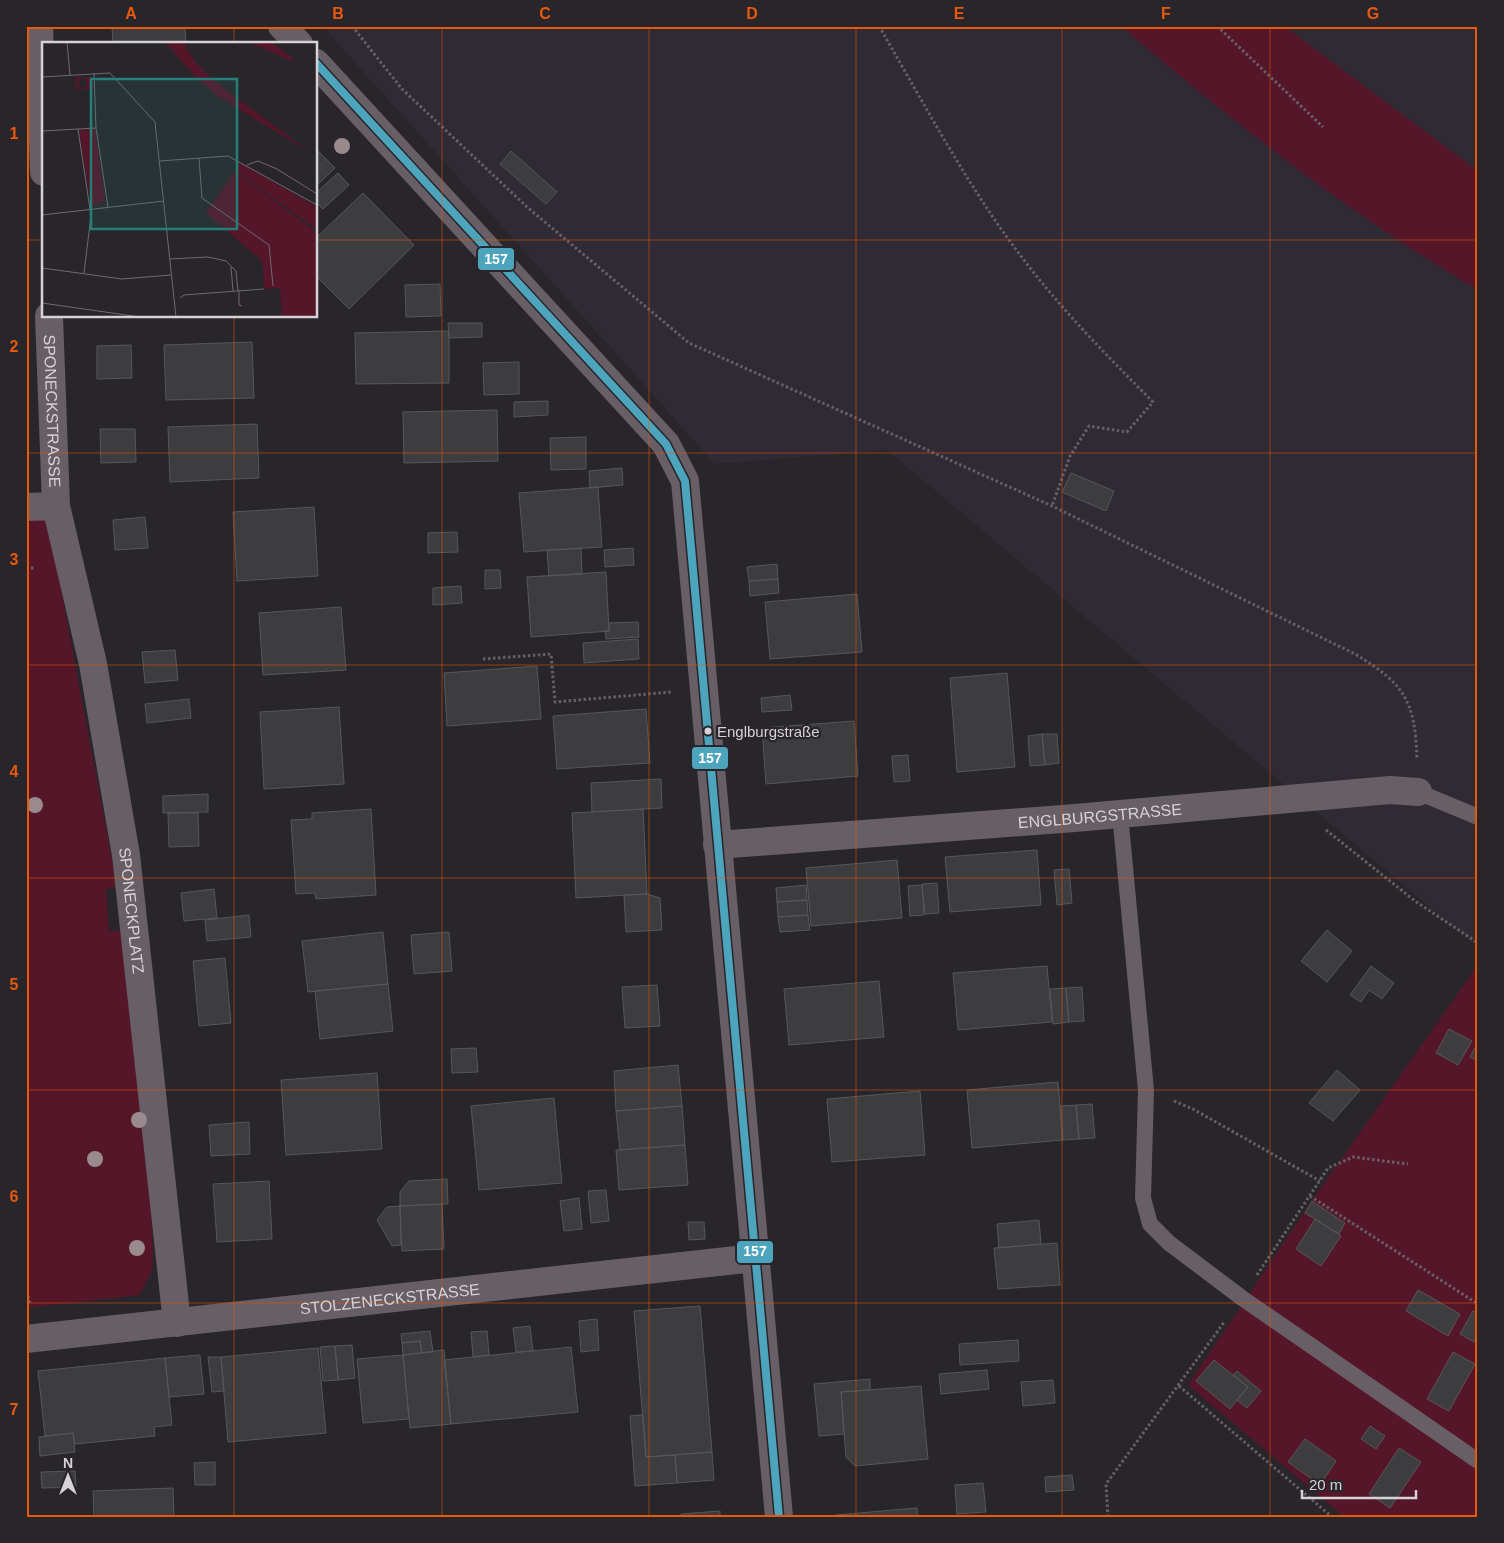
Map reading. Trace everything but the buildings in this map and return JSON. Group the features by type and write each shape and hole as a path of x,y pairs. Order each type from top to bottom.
{"street":[{"path":"39,26 42,114"},
{"path":"282,26 297,42"},
{"path":"318,65 666,444 685,481 779,1517"},
{"name":"SPONECKSTRASSE","path":"49,318 56,506"},
{"path":"26,507 56,506"},
{"name":"SPONECKPLATZ","path":"56,506 93,664 126,855 177,1322"},
{"name":"ENGLBURGSTRASSE","path":"717,845 1120,814 1390,790 1418,792"},
{"name":"STOLZENECKSTRASSE","path":"26,1339 754,1258"}],"lane":[{"name":"ENGLBURGSTRASSE","path":"1418,792 1478,817"},
{"path":"1120,814 1146,1090 1143,1198 1150,1224 1169,1243 1246,1301 1478,1461"}],"path":[{"path":"352,26 402,89 527,207 689,343 1052,506 1355,654 1384,671 1404,693 1416,726 1418,792"},
{"path":"879,26 970,183 1027,264 1093,342 1153,402 1127,432 1089,426 1070,456 1052,506"},
{"path":"1217,26 1323,127"},
{"path":"483,659 551,654 555,702 704,688"},
{"path":"1285,798 1415,901 1478,943"},
{"path":"1146,1090 1194,1109 1320,1181"},
{"path":"1310,1196 1478,1304"},
{"path":"1179,1386 1332,1517"}],"shaded area":[{"path":"322,26 1478,26 1478,948 887,450 715,464"},
{"path":"1121,26 1284,26 1478,171 1478,290 1384,231 1294,166 1206,98"},
{"path":"47,516 117,887 106,889 109,931 121,931 149,1145 153,1258 152,1271 139,1295 26,1308 26,517"},
{"path":"1478,965 1478,1517 1344,1517 1188,1385 1311,1202"}],"transit line":[{"name":"157","path":"318,65 666,444 685,481 779,1517"}],"place":[{"name":"Englburgstraße","path":"708,731"}]}
